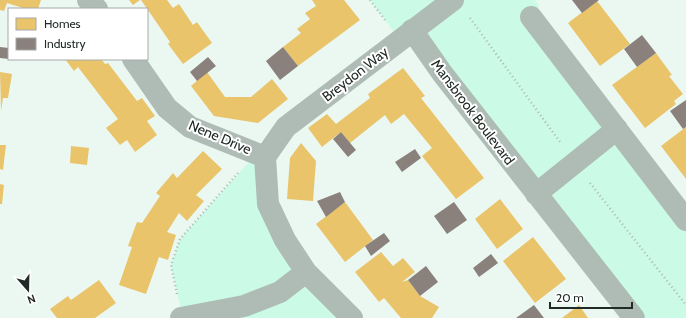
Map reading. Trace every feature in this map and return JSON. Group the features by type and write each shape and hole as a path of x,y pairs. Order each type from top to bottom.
{"street":[{"path":"88,0 96,8"},
{"name":"Breydon Way","path":"261,155 286,127 453,0"},
{"path":"531,17 686,220"},
{"name":"Mansbrook Boulevard","path":"412,30 442,73 634,318"},
{"name":"Nene Drive","path":"134,60 166,108 190,127 261,155"},
{"path":"536,194 617,129"},
{"path":"261,155 268,204 285,240 306,272 352,318"},
{"path":"182,318 244,306 280,292 306,272"}],"path":[{"path":"182,318 171,266 180,239 261,155"}],"green space":[{"path":"370,0 535,0 539,6 531,18 686,220 686,318 634,318 412,30 399,39"},
{"path":"257,153 268,204 352,318 183,318 171,265 180,239"}],"building: Homes":[{"path":"0,0 41,0 38,8 23,8 7,3 4,11 0,10"},
{"path":"129,0 140,0 133,5"},
{"path":"141,0 167,0 173,8 179,4 193,25 197,22 212,43 183,64 168,44 170,42 148,8"},
{"path":"312,0 344,0 360,20 298,66 283,47 301,33 297,29 310,19 305,13 316,6"},
{"path":"597,1 630,44 600,66 568,23"},
{"path":"656,53 672,75 669,76 683,94 674,101 676,104 645,128 612,85"},
{"path":"66,60 102,60 105,64 108,63 137,101 142,98 155,116 147,121 157,135 135,152 127,140 120,145 106,128 118,119 78,67 74,71"},
{"path":"403,68 425,96 421,98 484,178 456,199 422,156 432,148 404,114 391,124 385,115 350,143 341,132 322,147 308,128 327,114 336,124 370,98 368,94"},
{"path":"0,72 12,74 8,98 3,98 1,111"},
{"path":"207,72 225,97 251,97 272,79 288,99 258,123 214,116 191,86"},
{"path":"686,127 686,179 661,146"},
{"path":"301,143 316,161 313,201 287,199 290,158"},
{"path":"0,145 6,145 3,170 0,169"},
{"path":"71,146 89,148 87,165 70,163"},
{"path":"203,151 222,169 196,195 204,201 187,221 179,213 167,232 176,235 168,260 159,257 146,294 119,285 132,247 128,246 137,222 142,223 160,196 156,193 173,173 177,178"},
{"path":"0,184 4,185 2,204 0,204"},
{"path":"500,199 523,229 497,249 475,219"},
{"path":"345,202 373,240 345,262 316,224"},
{"path":"533,237 566,279 535,303 503,261"},
{"path":"381,252 393,266 403,258 415,272 402,282 408,280 420,296 439,307 432,318 401,318 384,298 379,302 355,272"},
{"path":"99,280 116,303 95,318 57,318 50,309 68,296 71,300"},
{"path":"579,305 588,318 562,318"}],"building: Industry":[{"path":"572,0 599,0 582,13"},
{"path":"642,35 656,53 637,67 624,49"},
{"path":"0,47 8,48 8,59 0,58"},
{"path":"283,47 298,66 280,80 266,61"},
{"path":"208,57 216,66 197,81 190,72"},
{"path":"686,100 686,127 683,129 670,111"},
{"path":"341,132 356,150 348,157 333,139"},
{"path":"415,149 421,158 402,172 395,162"},
{"path":"340,192 345,202 326,217 317,201"},
{"path":"454,202 467,220 447,234 434,216"},
{"path":"384,233 390,241 371,256 365,246"},
{"path":"491,254 498,263 479,277 473,268"},
{"path":"426,266 438,282 420,296 408,280"},
{"path":"534,305 544,318 516,318"}]}
